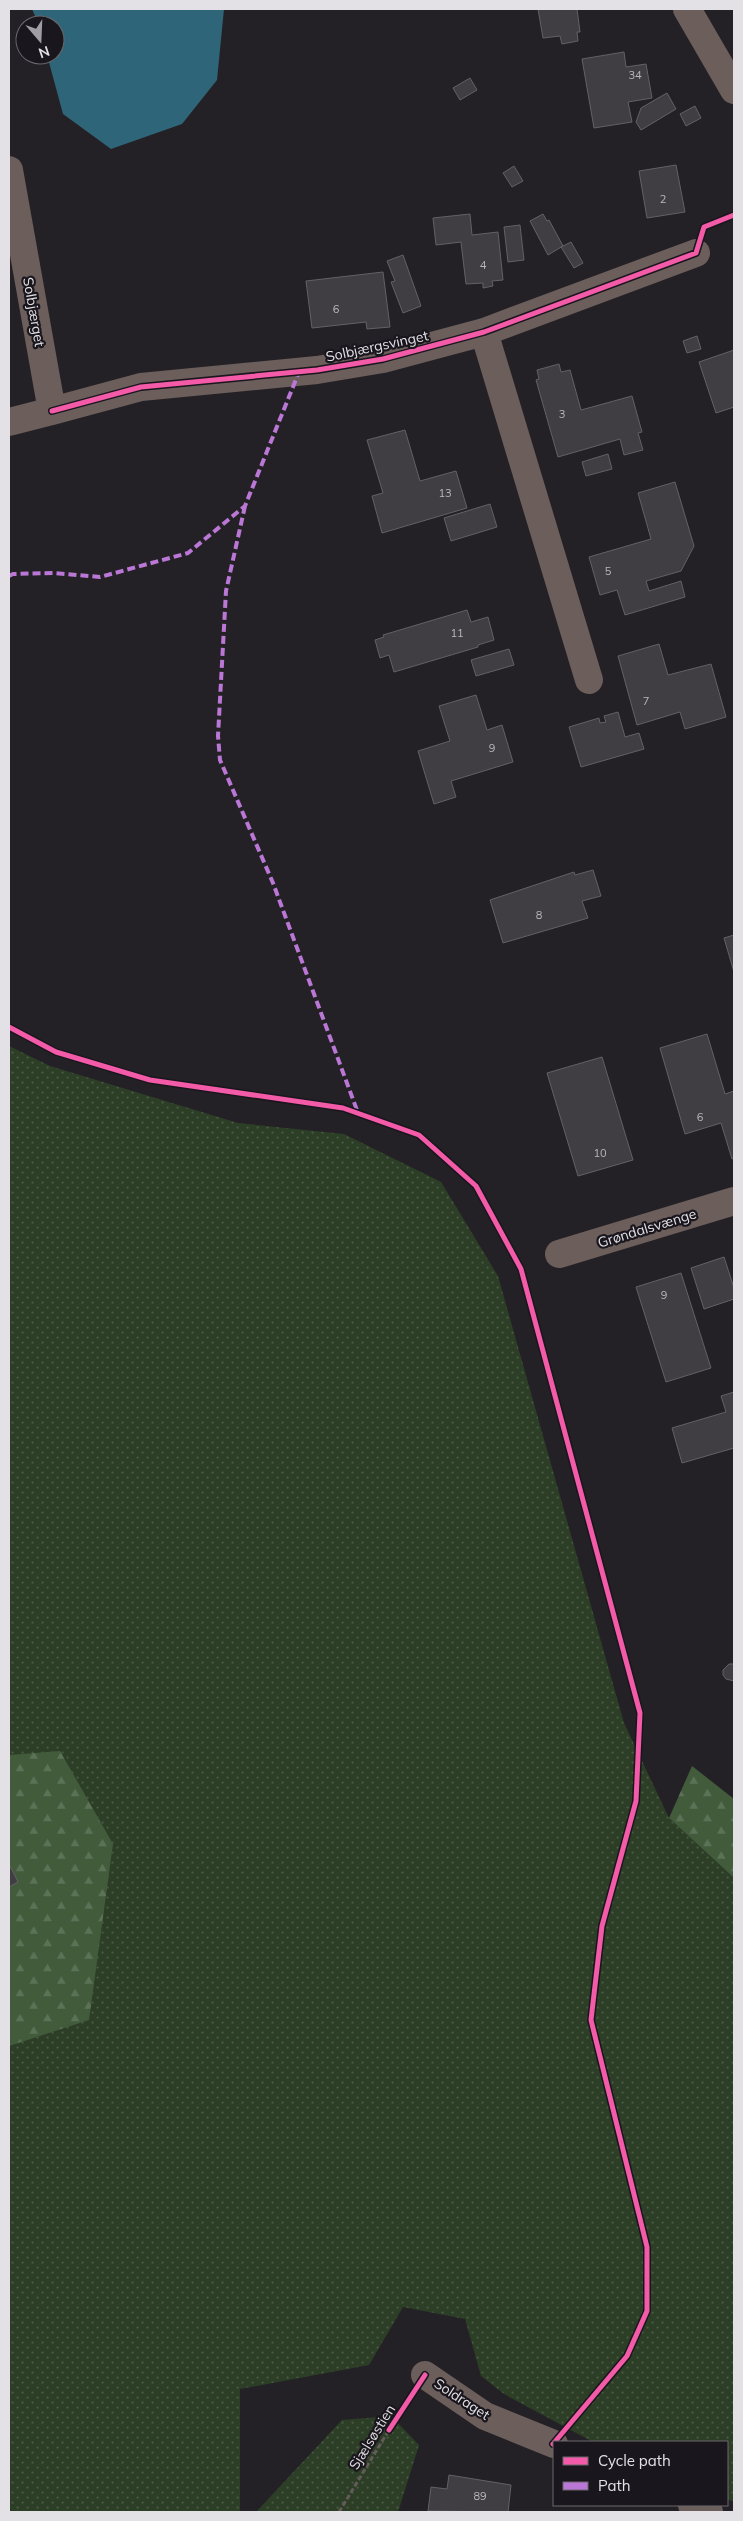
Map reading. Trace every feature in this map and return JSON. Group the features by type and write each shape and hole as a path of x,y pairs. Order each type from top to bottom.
{"street":[{"path":"688,9 734,90"},
{"name":"Solbjærget","path":"9,170 52,411"},
{"name":"Solbjærgsvinget","path":"52,411 141,387 317,370 383,359 484,332 696,253"},
{"path":"484,332 589,680"},
{"path":"9,422 52,411"},
{"name":"Grøndalsvænge","path":"559,1254 734,1201"},
{"name":"Soldraget","path":"425,2375 485,2416 553,2444"},
{"path":"694,2506 709,2512"}],"green space":[{"path":"9,1046 50,1066 238,1123 344,1134 441,1182 498,1276 624,1723 669,1818 734,1878 734,2502 728,2499 728,2441 591,2441 504,2394 481,2376 465,2319 403,2307 369,2365 240,2389 240,2512 9,2512"},
{"path":"60,1751 113,1844 89,2020 9,2046 9,1755"},
{"path":"692,1766 734,1799 734,1878 669,1818"},
{"path":"391,2416 419,2445 398,2512 256,2512 342,2420"}],"water":[{"path":"32,9 224,9 217,80 182,124 111,149 63,114 50,65 65,65 65,15 35,15"}],"building":[{"path":"538,9 577,9 580,32 577,32 578,41 562,44 560,36 543,38"},
{"path":"624,52 626,67 646,64 652,98 628,102 632,122 594,128 582,59"},
{"path":"470,78 477,90 460,100 453,88"},
{"path":"667,93 676,109 641,130 636,122 641,108"},
{"path":"695,106 701,118 686,126 680,114"},
{"path":"676,165 685,212 647,218 639,171"},
{"path":"514,166 523,181 512,187 503,173"},
{"path":"470,214 472,235 498,232 503,280 492,281 493,286 483,288 483,283 466,284 461,242 436,245 433,218"},
{"path":"543,214 547,221 549,220 563,246 548,255 530,221"},
{"path":"520,225 524,260 508,262 504,227"},
{"path":"571,242 583,263 574,268 561,247"},
{"path":"403,255 421,306 403,313 391,282 395,281 387,261"},
{"path":"383,272 390,327 367,329 366,322 312,328 306,281"},
{"path":"697,336 701,349 687,353 683,341"},
{"path":"734,350 734,407 716,413 699,362"},
{"path":"559,364 561,372 570,370 581,410 632,396 642,432 638,433 643,450 624,455 620,439 558,457 536,380 539,379 537,370"},
{"path":"405,430 420,481 456,471 467,508 382,533 372,496 383,493 367,440"},
{"path":"608,454 612,469 586,476 582,462"},
{"path":"675,482 694,546 681,571 646,581 649,591 681,581 685,597 625,615 617,590 600,595 589,557 651,539 638,493"},
{"path":"490,504 497,527 451,541 444,518"},
{"path":"467,610 471,622 488,617 494,640 478,645 478,647 394,672 389,655 380,658 375,640 384,637 383,635"},
{"path":"659,644 668,675 711,664 726,717 685,729 680,712 637,725 618,656"},
{"path":"509,649 514,665 476,676 471,660"},
{"path":"476,695 487,730 502,725 513,762 451,781 456,797 434,804 418,751 450,741 439,706"},
{"path":"618,712 625,737 639,733 644,749 581,767 569,727 599,718 600,723 606,722 604,716"},
{"path":"593,870 601,896 582,901 588,918 503,943 490,900 574,872 575,875"},
{"path":"734,935 734,972 724,938"},
{"path":"707,1034 725,1094 734,1091 734,1158 732,1159 721,1123 685,1134 660,1048"},
{"path":"602,1057 633,1160 578,1176 547,1073"},
{"path":"724,1257 734,1288 734,1299 704,1309 691,1268"},
{"path":"681,1273 711,1368 666,1382 636,1287"},
{"path":"734,1392 734,1448 682,1463 672,1428 726,1412 721,1396"},
{"path":"729,1664 734,1664 734,1681 726,1679 723,1675 723,1670"},
{"path":"9,1864 18,1882 9,1887"},
{"path":"449,2475 511,2485 508,2512 428,2511 431,2487 447,2489"}],"marked path":[{"path":"9,576 13,574 53,573 100,577 188,553 245,506 299,372"},
{"path":"245,506 226,591 218,736 220,760 273,883 358,1113"}],"cycle path":[{"path":"52,411 141,387 317,370 383,359 484,332 696,253 704,227 734,215"},
{"path":"9,1027 56,1052 150,1080 343,1108 419,1135 476,1186 521,1269 640,1713 636,1801 602,1926 591,2020 647,2247 647,2311 627,2356 556,2441"},
{"name":"Sjælsøstien","path":"389,2430 425,2375"}]}
